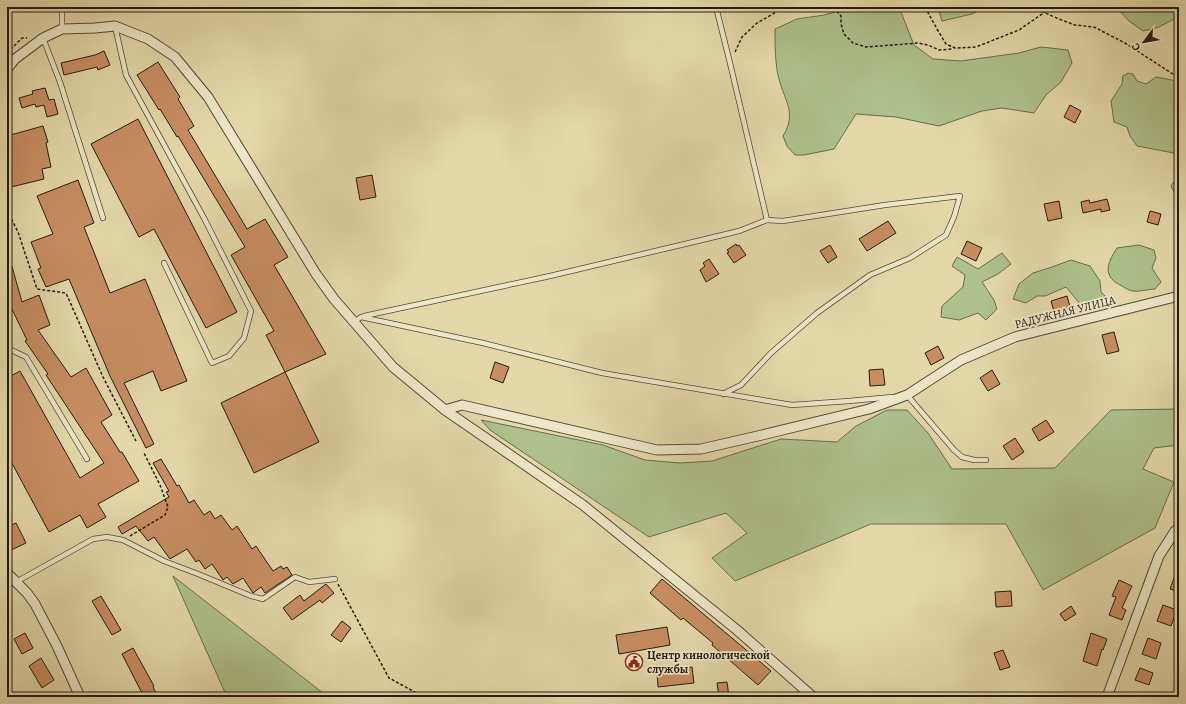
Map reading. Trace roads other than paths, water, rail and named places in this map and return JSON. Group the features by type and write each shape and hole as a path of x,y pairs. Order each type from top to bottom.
{"street":[{"path":"7,69 15,59 42,38 62,29 115,26 148,39 175,57 208,98 316,274 358,319 393,366 445,410 583,504 737,630 813,697"},
{"name":"РАДУЖНАЯ УЛИЦА","path":"445,410 462,404 657,450 701,449 869,409 907,395 961,360 1015,337 1179,296"},
{"path":"1107,697 1159,556 1175,531 1179,528"},
{"path":"7,574 27,593 35,604 57,646 80,697"}],"lane":[{"path":"62,7 62,29"},
{"path":"716,7 767,220"},
{"path":"115,26 126,75 204,218 251,312 244,338 229,356 212,363 164,263"},
{"path":"42,38 60,82 103,218"},
{"path":"358,319 678,246 739,231 767,220 783,221 885,205 960,196 954,217 946,235 910,258 870,275 818,313 771,353 741,385 723,394"},
{"path":"358,319 483,343 602,373 792,405 907,395 954,450 962,456 974,460 986,460"},
{"path":"7,348 26,357 87,459"},
{"path":"16,582 92,539 107,537 123,540 164,561 251,596 263,599 295,577 309,582 335,579"}],"place":[{"name":"Центр кинологической службы","path":"634,662"}]}
